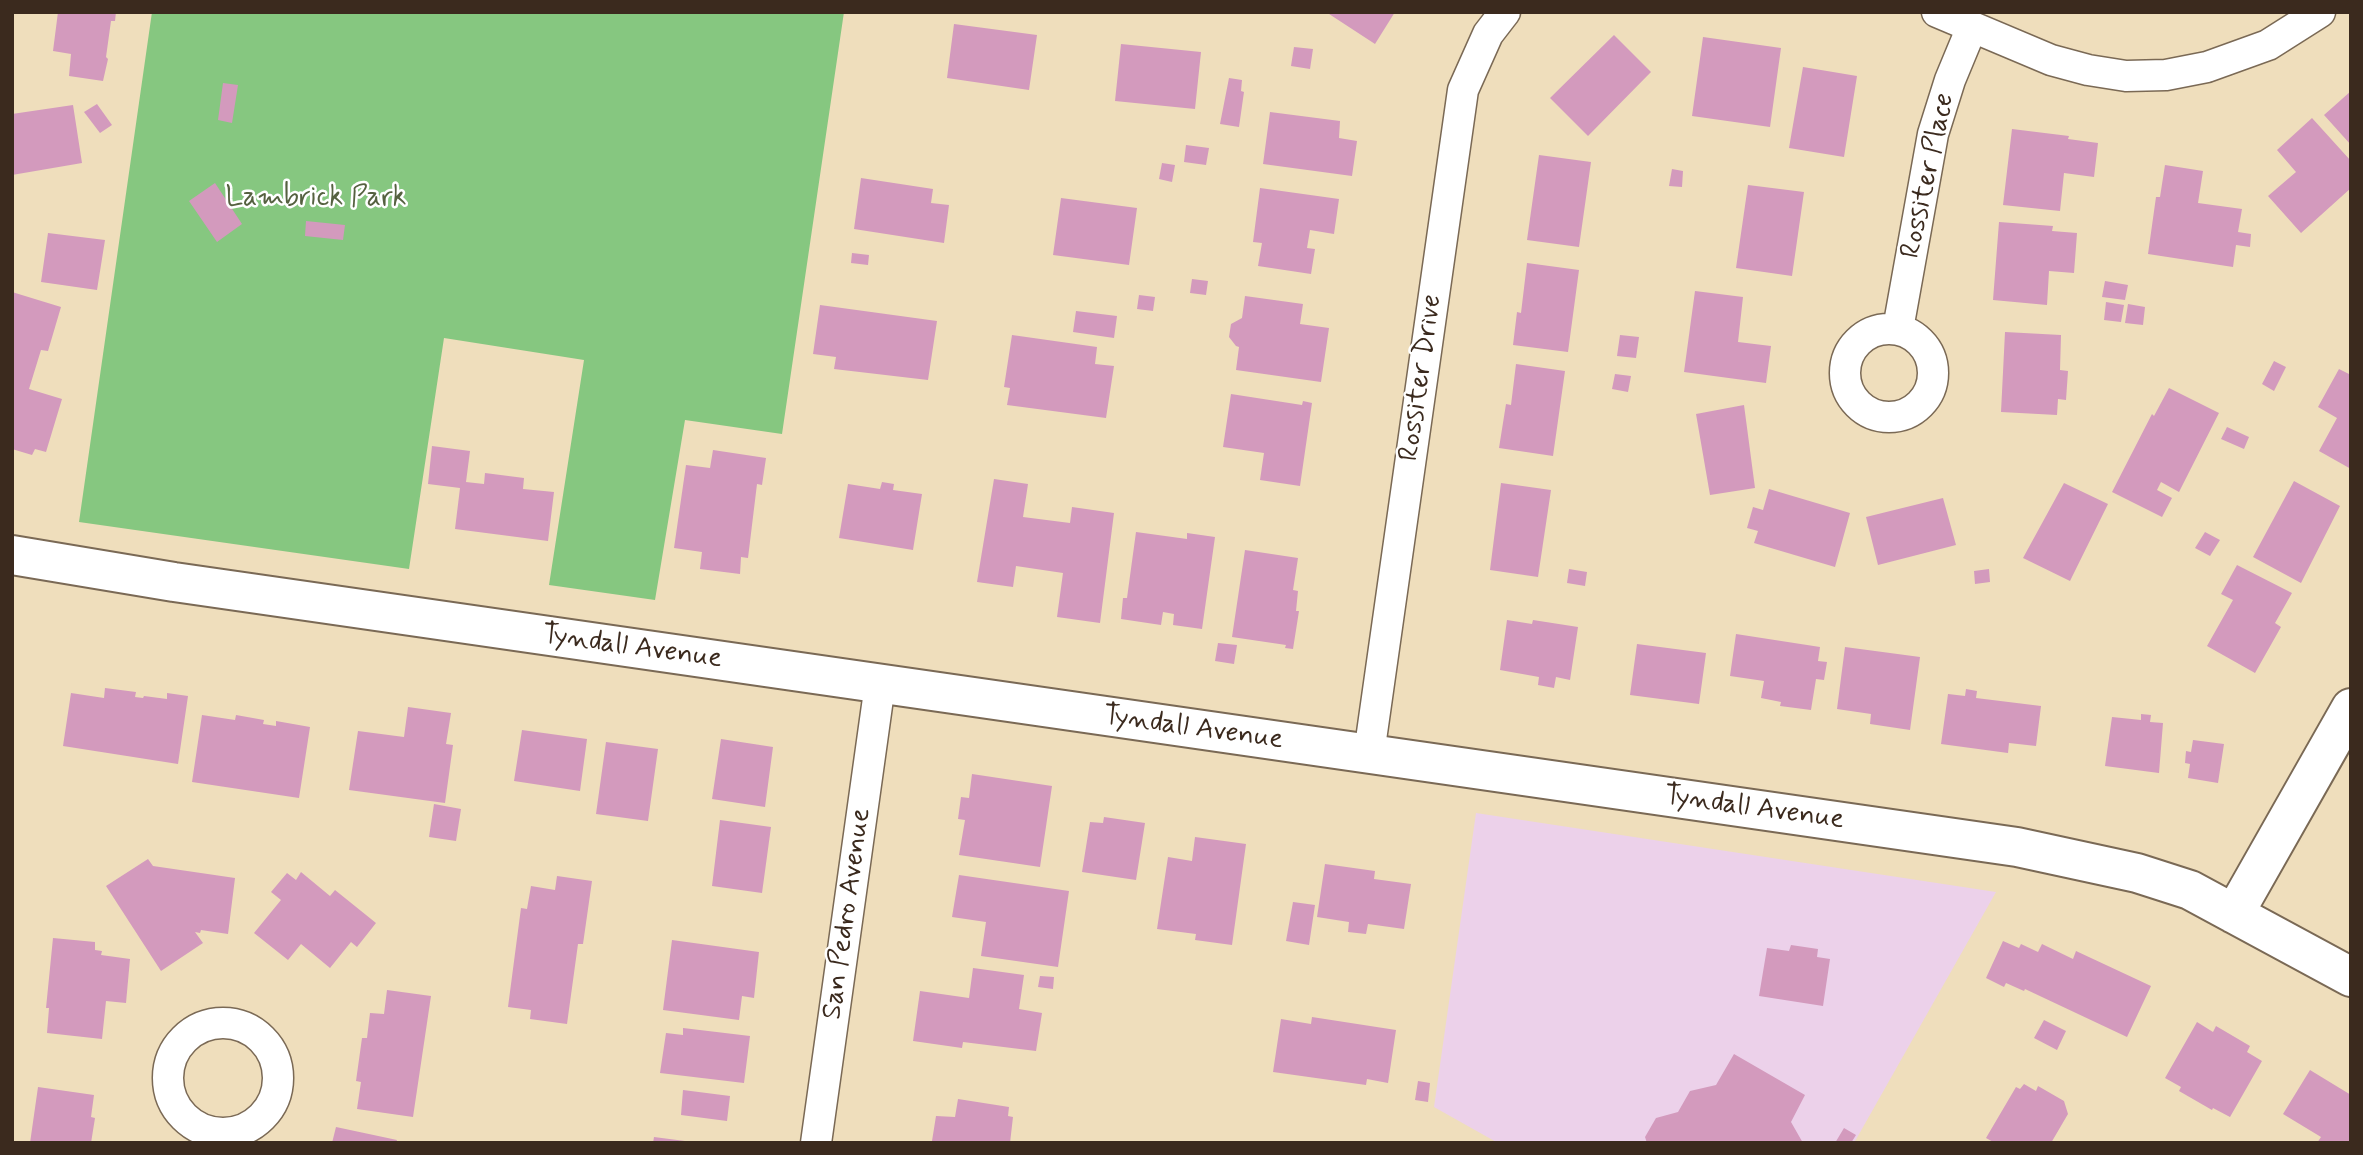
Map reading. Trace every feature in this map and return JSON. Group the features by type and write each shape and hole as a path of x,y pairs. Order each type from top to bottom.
{"street":[{"name":"Rossiter Drive","path":"1370,754 1463,90 1488,34 1505,12"},
{"path":"1937,12 2051,60 2126,76 2166,75 2207,67 2268,45 2320,12"},
{"name":"Rossiter Place","path":"1898,329 1933,134 1950,80 1972,27"},
{"name":"Tyndall Avenue","path":"12,555 174,582 2017,847 2137,873 2190,890 2351,977"},
{"name":"San Pedro Avenue","path":"816,1143 880,684"},
{"path":"2234,914 2351,708"}],"shaded area":[{"path":"1476,813 1996,892 1854,1143 1498,1143 1434,1107"}],"green space":[{"name":"Lambrick Park","path":"152,12 844,12 782,434 685,420 655,600 549,585 584,360 444,338 409,569 79,522"}],"building":[{"path":"58,12 116,12 115,21 111,21 103,81 69,76 71,54 53,51"},
{"path":"1326,12 1395,12 1375,44"},
{"path":"954,24 1037,35 1029,90 947,78"},
{"path":"1614,35 1651,72 1588,136 1550,98"},
{"path":"1703,37 1781,48 1770,127 1692,116"},
{"path":"1121,44 1201,52 1195,109 1115,101"},
{"path":"1294,47 1313,49 1310,69 1291,66"},
{"path":"1803,67 1857,76 1844,157 1789,148"},
{"path":"1229,78 1242,80 1241,91 1244,92 1239,127 1220,124"},
{"path":"223,83 238,85 232,123 218,120"},
{"path":"2351,91 2351,145 2324,115"},
{"path":"97,104 112,125 100,133 84,112"},
{"path":"73,105 82,163 12,175 12,114"},
{"path":"1270,112 1340,121 1339,138 1357,141 1352,176 1263,164"},
{"path":"2312,118 2351,161 2351,188 2301,233 2268,196 2296,172 2277,150"},
{"path":"2012,129 2069,136 2068,139 2098,143 2094,177 2064,173 2060,211 2003,205"},
{"path":"1186,145 1209,148 1206,165 1184,162"},
{"path":"1539,155 1591,162 1579,247 1527,240"},
{"path":"1162,163 1175,165 1172,182 1159,179"},
{"path":"2165,165 2203,171 2198,203 2242,209 2238,232 2251,234 2250,247 2236,245 2233,267 2148,254 2156,197 2160,197"},
{"path":"1672,169 1683,171 1682,187 1669,186"},
{"path":"861,178 933,189 931,203 949,205 944,243 854,229"},
{"path":"215,183 242,224 217,242 189,201"},
{"path":"1748,185 1804,192 1792,276 1736,268"},
{"path":"1260,188 1339,199 1334,234 1310,230 1307,248 1315,249 1311,274 1258,266 1262,243 1253,242"},
{"path":"1061,198 1137,208 1129,265 1053,255"},
{"path":"306,221 345,225 343,240 305,236"},
{"path":"1999,222 2053,226 2052,231 2077,233 2074,273 2049,271 2047,305 1993,300"},
{"path":"48,233 105,240 97,290 41,282"},
{"path":"852,253 869,255 868,265 851,263"},
{"path":"1527,263 1579,270 1568,352 1513,345 1517,312 1521,313"},
{"path":"1192,279 1208,281 1206,295 1190,293"},
{"path":"2105,281 2128,285 2125,300 2102,297"},
{"path":"1695,291 1743,297 1738,342 1771,346 1766,383 1684,372"},
{"path":"12,292 61,307 48,351 41,350 29,389 62,399 46,452 35,449 32,455 12,449"},
{"path":"1139,295 1155,297 1153,311 1137,309"},
{"path":"1245,296 1303,304 1300,324 1329,328 1321,382 1236,370 1239,347 1229,337 1231,324 1242,318"},
{"path":"2106,302 2124,305 2121,322 2104,320"},
{"path":"2128,304 2145,307 2143,325 2125,323"},
{"path":"820,305 937,321 928,380 834,369 836,357 813,354"},
{"path":"1076,311 1117,316 1114,338 1073,332"},
{"path":"2005,332 2061,335 2060,370 2068,371 2066,400 2058,399 2057,415 2001,412"},
{"path":"1012,335 1097,347 1095,364 1114,366 1106,418 1007,405 1010,388 1004,387"},
{"path":"1620,335 1639,337 1636,358 1617,356"},
{"path":"2274,361 2286,367 2274,391 2262,384"},
{"path":"1516,364 1565,371 1553,456 1499,448 1506,404 1511,405"},
{"path":"2339,369 2351,375 2351,469 2319,451 2337,418 2318,407"},
{"path":"1615,374 1631,376 1628,392 1612,389"},
{"path":"2169,388 2219,413 2179,492 2161,482 2157,490 2172,498 2162,517 2112,492 2152,414 2154,416"},
{"path":"1231,394 1302,405 1303,401 1312,403 1300,486 1260,480 1264,453 1223,447"},
{"path":"1744,405 1755,488 1710,495 1696,414"},
{"path":"2227,427 2249,437 2244,449 2221,439"},
{"path":"432,446 470,451 466,482 484,484 485,473 524,478 523,489 554,492 548,541 455,529 460,488 428,484"},
{"path":"713,450 766,458 762,485 757,484 748,558 741,557 740,574 700,569 702,552 674,548 686,465 710,468"},
{"path":"994,479 1028,484 1023,517 1070,523 1072,507 1114,513 1100,623 1057,617 1063,573 1016,566 1013,587 977,582"},
{"path":"2294,481 2340,506 2301,583 2253,557"},
{"path":"882,482 894,484 893,490 922,494 913,550 839,538 848,484 880,489"},
{"path":"1501,483 1551,490 1538,577 1490,570"},
{"path":"2064,483 2108,504 2070,581 2023,558"},
{"path":"1769,489 1850,513 1835,567 1754,543 1758,531 1747,528 1753,507 1763,510"},
{"path":"1943,498 1956,545 1878,565 1866,517"},
{"path":"1136,532 1187,539 1187,533 1215,537 1202,629 1173,625 1174,614 1163,612 1161,625 1121,619 1123,598 1127,598"},
{"path":"2205,532 2220,540 2210,556 2195,548"},
{"path":"1245,550 1298,558 1293,590 1298,591 1296,611 1299,611 1293,649 1285,648 1286,645 1232,637"},
{"path":"2237,565 2292,593 2275,623 2281,627 2255,673 2207,646 2233,600 2221,594"},
{"path":"1569,569 1587,572 1585,586 1567,583"},
{"path":"1989,569 1990,582 1975,584 1974,571"},
{"path":"1507,620 1532,624 1533,620 1578,627 1570,680 1556,677 1554,688 1538,685 1539,677 1500,670"},
{"path":"1736,634 1820,647 1818,661 1827,662 1824,680 1816,679 1811,710 1780,706 1781,702 1761,698 1764,681 1730,676"},
{"path":"1218,643 1237,645 1234,664 1215,661"},
{"path":"1637,644 1706,653 1699,704 1630,695"},
{"path":"1845,647 1920,657 1910,730 1870,724 1871,714 1837,709"},
{"path":"105,688 136,692 135,697 143,698 167,699 167,693 188,696 178,764 63,746 71,693 104,698"},
{"path":"1966,689 1977,691 1976,698 2041,706 2036,746 2009,743 2008,753 1941,744 1948,694 1965,696"},
{"path":"408,707 451,713 446,744 453,745 445,803 349,790 358,731 404,737"},
{"path":"2141,714 2151,715 2150,722 2163,723 2159,773 2105,766 2112,717 2141,720"},
{"path":"202,715 235,720 236,715 264,720 263,724 276,726 276,721 310,727 299,798 192,782"},
{"path":"522,730 587,739 580,791 514,781"},
{"path":"721,739 773,747 765,807 712,799"},
{"path":"2193,740 2224,744 2218,783 2188,778 2190,764 2185,763 2186,751 2191,752"},
{"path":"606,742 658,749 648,821 596,814"},
{"path":"972,774 1052,786 1040,867 959,855 965,820 958,819 961,797 969,798"},
{"path":"434,804 461,809 456,841 429,837"},
{"path":"1104,817 1145,823 1136,880 1082,872 1090,822 1103,823"},
{"path":"720,820 771,827 762,893 712,886"},
{"path":"1195,837 1246,844 1232,945 1195,940 1196,934 1157,929 1168,857 1192,861"},
{"path":"148,859 153,866 235,878 228,934 201,930 200,933 195,932 203,943 161,971 106,886"},
{"path":"1325,864 1375,871 1374,879 1411,884 1404,929 1368,924 1366,934 1348,932 1349,922 1317,917"},
{"path":"301,872 330,896 335,890 376,923 357,947 351,942 330,968 301,944 288,960 254,933 281,900 271,892 287,873 296,880"},
{"path":"959,875 1069,891 1058,967 981,956 986,922 952,917"},
{"path":"557,876 592,881 583,944 578,944 567,1024 530,1019 531,1010 508,1007 521,908 527,909 531,886 555,890"},
{"path":"1293,902 1315,905 1309,945 1286,941"},
{"path":"53,938 95,942 95,950 102,951 101,955 130,959 126,1003 106,1001 102,1039 47,1033 49,1008 46,1008"},
{"path":"672,940 759,952 754,998 742,996 739,1020 663,1010"},
{"path":"2003,941 2019,948 2021,944 2038,952 2042,944 2073,959 2076,951 2151,986 2127,1037 2025,989 2024,991 2006,983 2004,987 1986,978"},
{"path":"1791,945 1818,949 1817,957 1830,959 1823,1006 1759,996 1767,948 1789,951"},
{"path":"973,968 1024,975 1019,1009 1042,1013 1036,1051 963,1042 962,1048 913,1041 920,991 969,998"},
{"path":"1040,976 1054,977 1053,989 1038,987"},
{"path":"387,990 431,996 413,1117 357,1109 361,1082 356,1081 362,1038 367,1038 370,1013 384,1014"},
{"path":"1312,1017 1396,1030 1388,1083 1367,1079 1366,1085 1273,1072 1281,1019 1311,1024"},
{"path":"2044,1020 2066,1031 2057,1050 2034,1038"},
{"path":"2197,1022 2213,1032 2216,1026 2250,1046 2247,1052 2262,1061 2230,1117 2179,1091 2181,1087 2165,1078"},
{"path":"683,1028 750,1036 744,1083 660,1073 666,1033 683,1035"},
{"path":"1734,1054 1805,1095 1791,1122 1803,1143 1647,1143 1645,1137 1656,1118 1678,1112 1690,1091 1716,1085"},
{"path":"2310,1070 2351,1095 2351,1143 2317,1143 2321,1137 2283,1114"},
{"path":"1418,1081 1430,1083 1428,1102 1415,1100"},
{"path":"2024,1084 2036,1091 2038,1086 2064,1101 2068,1114 2051,1143 1995,1143 1986,1138 2016,1087 2020,1089"},
{"path":"38,1087 94,1095 91,1117 95,1118 91,1143 30,1143"},
{"path":"683,1090 730,1096 727,1121 681,1115"},
{"path":"958,1099 1009,1107 1008,1116 1013,1117 1010,1143 932,1141 936,1116 955,1117"},
{"path":"336,1127 397,1140 396,1143 332,1143"},
{"path":"1844,1128 1856,1135 1851,1143 1835,1143"},
{"path":"654,1137 685,1141 653,1143"}]}
